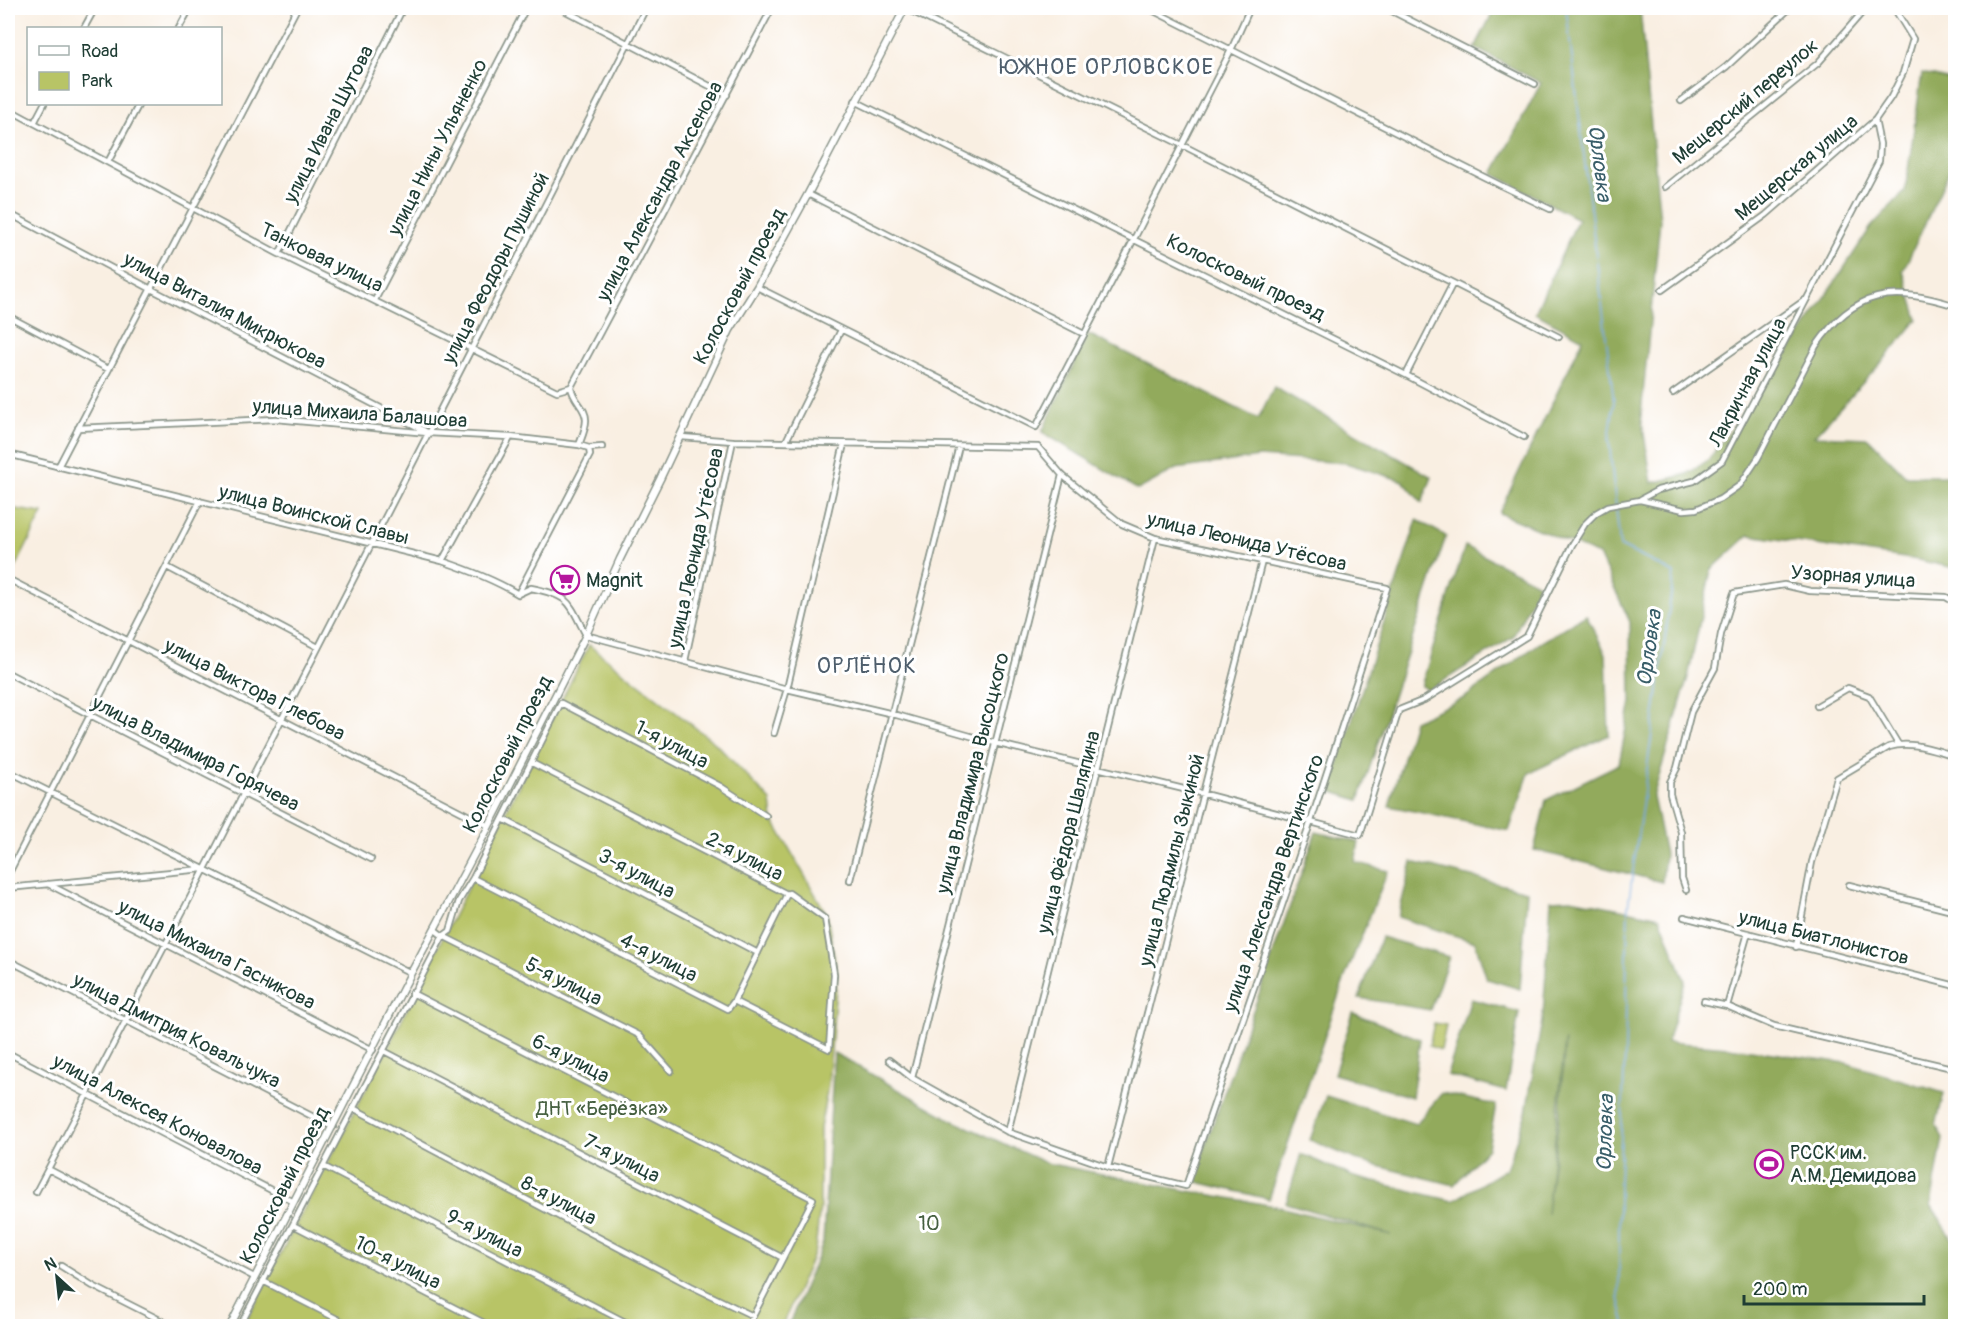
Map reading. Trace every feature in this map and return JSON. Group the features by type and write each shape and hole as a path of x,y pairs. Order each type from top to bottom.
{"street":[{"path":"85,27 95,8"},
{"path":"180,27 190,8"},
{"path":"58,467 297,8"},
{"name":"улица Ивана Шутова","path":"279,254 403,8"},
{"name":"улица Нины Ульяненко","path":"375,300 526,8"},
{"path":"560,8 727,95"},
{"name":"улица Феодоры Пушиной","path":"36,1192 205,869 646,8"},
{"name":"улица Александра Аксенова","path":"571,387 772,8"},
{"name":"Колосковый проезд","path":"230,1326 586,635 730,330 757,288 905,8 1182,145 1559,337"},
{"path":"1148,8 1550,209"},
{"path":"757,288 1036,427 1231,50 1250,8"},
{"path":"1386,8 1535,84"},
{"path":"1681,101 1726,68 1790,8"},
{"name":"Мещерский переулок","path":"1665,187 1818,63 1866,8"},
{"name":"Мещерская улица","path":"1662,290 1766,215 1875,120 1891,98 1903,73 1913,39 1894,8"},
{"name":"Колосковый проезд","path":"855,101 1406,375 1524,437"},
{"path":"34,123 43,105"},
{"path":"108,162 138,105"},
{"name":"Танковая улица","path":"8,109 279,254 375,300 470,350 557,392 571,387"},
{"name":"Лакричная улица","path":"1640,500 1658,490 1694,481 1722,461 1879,161 1880,144 1875,120"},
{"name":"Колосковый проезд","path":"808,194 1084,334"},
{"name":"улица Виталия Микрюкова","path":"8,213 151,290 428,433"},
{"path":"1406,375 1452,283"},
{"path":"518,594 531,588 560,596 572,606 586,635 787,689 893,714 995,743 1311,821 1359,835 1399,710 1424,700 1527,636 1572,545 1585,524 1596,513 1608,506 1640,500 1684,510 1696,509 1720,499 1740,485 1758,458 1816,346 1827,330 1847,312 1866,301 1887,295 1902,294 1934,299 1956,306"},
{"name":"Лакричная улица","path":"1672,393 1807,298"},
{"path":"8,316 108,369"},
{"path":"786,441 841,330"},
{"path":"571,387 572,396 585,413 586,422 579,445"},
{"name":"улица Михаила Балашова","path":"78,428 276,419 428,433 510,437 590,448 602,447"},
{"path":"442,561 510,437"},
{"name":"улица Леонида Утёсова","path":"681,437 733,441 1038,447 1062,475 1122,524 1155,538 1387,588"},
{"name":"улица Леонида Утёсова","path":"685,661 733,441"},
{"path":"774,733 787,689 844,444"},
{"path":"850,880 959,446"},
{"path":"518,594 591,455 590,448"},
{"name":"улица Воинской Славы","path":"8,454 442,561 476,572 518,594"},
{"name":"улица Владимира Высоцкого","path":"912,1078 1062,475"},
{"path":"8,875 200,501"},
{"name":"улица Фёдора Шаляпина","path":"1008,1132 1155,538"},
{"name":"улица Людмилы Зыкиной","path":"1108,1167 1262,561"},
{"path":"167,567 318,647"},
{"name":"улица Виктора Глебова","path":"8,579 489,826"},
{"name":"Узорная улица","path":"1686,890 1682,878 1681,832 1670,794 1670,782 1679,760 1690,712 1715,668 1721,634 1734,593 1784,585 1810,591 1946,597 1956,603"},
{"name":"улица Александра Вертинского","path":"1108,1167 1186,1186 1311,821 1387,588"},
{"name":"улица Владимира Горячева","path":"8,673 371,859"},
{"path":"1817,706 1848,688 1869,696 1898,744"},
{"name":"1-я улица","path":"532,763 561,703 720,786 766,816"},
{"path":"1796,947 1812,862 1837,778 1898,744 1909,744 1956,756"},
{"path":"240,1326 384,1052 412,993 443,936 450,930 459,902 532,763"},
{"name":"2-я улица","path":"532,763 789,894 825,919 834,974 829,1049"},
{"path":"8,771 411,973"},
{"name":"3-я улица","path":"503,819 758,953"},
{"path":"8,888 205,869"},
{"name":"4-я улица","path":"473,878 728,1009 734,1001 829,1049"},
{"name":"улица Михаила Гасникова","path":"48,884 373,1050"},
{"path":"1848,885 1956,912"},
{"path":"734,1001 787,894"},
{"name":"улица Биатлонистов","path":"1684,917 1956,986"},
{"name":"5-я улица","path":"434,930 639,1035 671,1071"},
{"path":"1727,1006 1748,933"},
{"name":"улица Дмитрия Ковальчука","path":"8,960 333,1127"},
{"name":"6-я улица","path":"412,993 813,1199 783,1258"},
{"path":"1704,1001 1727,1006 1774,1026 1956,1069"},
{"name":"7-я улица","path":"384,1052 783,1258"},
{"name":"улица Алексея Коновалова","path":"8,1053 294,1202"},
{"path":"889,1060 912,1078 1008,1132 1108,1167"},
{"name":"8-я улица","path":"353,1108 691,1286 753,1316"},
{"name":"9-я улица","path":"323,1166 633,1326"},
{"path":"48,1169 254,1277"},
{"name":"10-я улица","path":"293,1225 490,1326"},
{"path":"748,1326 783,1258"},
{"path":"61,1266 93,1286 172,1326"},
{"path":"263,1281 351,1326"}],"green space":[{"path":"1495,8 1640,8 1660,220 1641,415 1652,483 1687,474 1708,460 1779,367 1871,227 1905,191 1922,73 1955,81 1955,159 1903,271 1918,319 1814,436 1868,438 1906,476 1955,476 1955,568 1918,560 1749,535 1711,570 1688,677 1653,797 1665,854 1662,882 1534,850 1546,800 1619,764 1631,702 1630,622 1599,555 1499,513 1583,339 1535,313 1578,219 1493,174 1541,83 1475,48"},
{"path":"1088,334 1258,419 1274,387 1432,477 1422,503 1403,481 1346,463 1259,457 1176,469 1138,490 1042,432"},
{"path":"8,508 43,513 8,583"},
{"path":"1417,520 1446,536 1359,800 1329,791"},
{"path":"1465,546 1539,584 1513,637 1429,690 1421,686"},
{"path":"1586,615 1606,654 1609,735 1529,773 1509,831 1389,806 1414,721 1464,698 1540,643"},
{"name":"ДНТ «Берёзка»","path":"589,645 715,743 771,801 773,820 827,915 837,974 828,1086 820,1128 820,1207 815,1250 782,1326 243,1326 387,1049"},
{"path":"1316,832 1359,842 1355,862 1388,871 1345,977 1269,1199 1193,1181"},
{"path":"1412,862 1527,891 1520,989 1487,979 1475,942 1398,917"},
{"name":"10","path":"1571,899 1660,917 1685,981 1667,1042 1728,1047 1846,1063 1944,1093 1936,1125 1943,1138 1931,1205 1955,1243 1955,1326 788,1326 823,1243 834,1053 952,1120 1046,1163 1275,1206 1391,1235 1286,1203 1301,1154 1354,1177 1453,1201 1506,1169 1526,1113 1543,1015 1551,900","holes":["1565,1040 1560,1109 1547,1214"]},
{"path":"1381,937 1449,957 1430,1010 1359,998"},
{"path":"1471,999 1519,1012 1506,1091 1447,1075"},
{"path":"1353,1013 1420,1039 1412,1097 1334,1074"},
{"path":"1434,1023 1446,1025 1441,1050 1429,1046"},
{"path":"1442,1093 1496,1105 1488,1148 1454,1185 1362,1162 1310,1140 1326,1096 1416,1124"}],"waterway":[{"name":"Орловка","path":"1566,8 1614,402 1609,440 1620,546 1674,573 1628,907 1619,1183 1619,1298 1626,1326"}],"place":[{"name":"Magnit","path":"565,580"},
{"name":"РССК им. А.М. Демидова","path":"1769,1164"}],"district":[{"name":"ЮЖНОЕ ОРЛОВСКОЕ","path":"1107,66"},
{"name":"ОРЛЁНОК","path":"867,665"}]}
